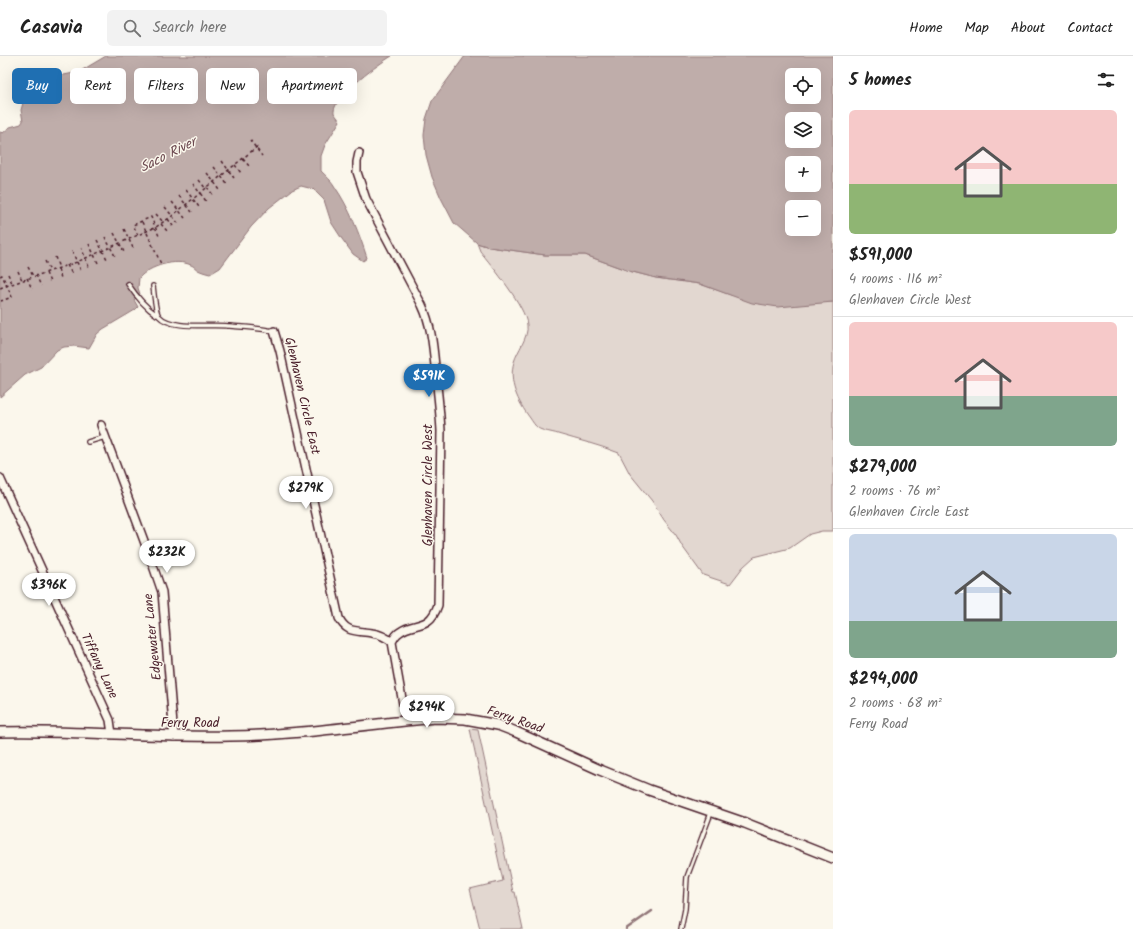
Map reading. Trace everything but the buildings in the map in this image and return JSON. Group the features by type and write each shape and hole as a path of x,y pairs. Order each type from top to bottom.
{"main road":[{"name":"Ferry Road","path":"0,732 112,734 174,737 278,734 436,718 455,718 487,722 516,732 600,770 642,787 789,840 833,858"}],"street":[{"name":"Glenhaven Circle West","path":"359,153 357,172 366,199 428,318 433,347 440,414 438,606 430,618 421,625 399,632 392,642"},
{"name":"Glenhaven Circle East","path":"274,331 280,350 340,618 343,624 350,629 380,635 392,642"},
{"name":"Edgewater Lane","path":"102,425 162,592 174,737"},
{"name":"Tiffany Lane","path":"0,478 108,714 112,725 112,734"},
{"path":"392,642 406,721"}],"lane":[{"path":"128,284 145,306 170,322 274,331"},
{"path":"153,286 156,308 160,317"},
{"path":"88,442 106,436"},
{"path":"681,929 685,909 687,877 711,812"}],"path":[{"path":"250,140 257,147 262,156"},
{"path":"0,288 77,262 147,232 172,216 257,147"},
{"path":"243,159 249,166"},
{"path":"222,162 234,178"},
{"path":"235,165 241,173"},
{"path":"214,167 227,184"},
{"path":"207,173 220,190"},
{"path":"199,180 213,195"},
{"path":"193,184 206,201"},
{"path":"186,190 199,207"},
{"path":"179,196 192,212"},
{"path":"172,202 185,218"},
{"path":"165,207 178,224"},
{"path":"156,214 167,232"},
{"path":"138,235 133,225 151,217 159,236"},
{"path":"168,219 173,226"},
{"path":"142,221 161,264"},
{"path":"124,229 133,248"},
{"path":"114,233 124,252"},
{"path":"105,237 115,256"},
{"path":"97,240 107,259"},
{"path":"89,244 98,263"},
{"path":"81,247 89,267"},
{"path":"72,251 81,270"},
{"path":"54,257 62,278"},
{"path":"45,261 50,270"},
{"path":"67,265 72,274"},
{"path":"28,267 32,276"},
{"path":"18,271 22,280"},
{"path":"46,272 50,282"},
{"path":"8,274 12,283"},
{"path":"0,276 2,275 12,297 1,301"},
{"path":"36,275 41,286"},
{"path":"27,278 32,289"}],"shaded area":[{"path":"477,243 489,247 545,255 585,255 629,271 656,278 700,284 731,295 833,302 833,531 822,531 810,534 790,548 754,557 743,567 730,584 703,575 652,501 630,474 619,453 540,429 535,425 526,412 515,392 512,377 514,362 525,339 527,330 525,317 515,298 480,251"},
{"path":"470,729 478,730 513,892 515,892 523,929 480,929 470,889 503,881"}],"water":[{"name":"Saco River","path":"106,56 392,56 357,82 357,68 267,68 267,104 337,104 334,113 340,121 325,145 321,156 321,171 332,183 345,203 367,258 363,261 353,254 331,222 324,200 313,189 301,186 292,190 269,208 251,227 220,268 210,274 202,272 191,265 178,262 163,264 149,270 139,278 138,288 140,294 134,300 138,307 135,310 103,329 97,334 89,348 74,346 64,347 57,350 41,367 25,375 0,397 0,132 3,133 10,127 21,124 23,121 21,110 23,104 62,104 62,76 64,75 70,74 70,104 126,104 126,68 86,68"},
{"path":"465,56 833,56 833,302 778,307 752,303 700,284 656,278 629,271 585,255 545,255 489,247 477,243 454,223 432,177 426,155 424,135 426,119 432,101"}],"waterway":[{"path":"626,929 652,911"}]}
